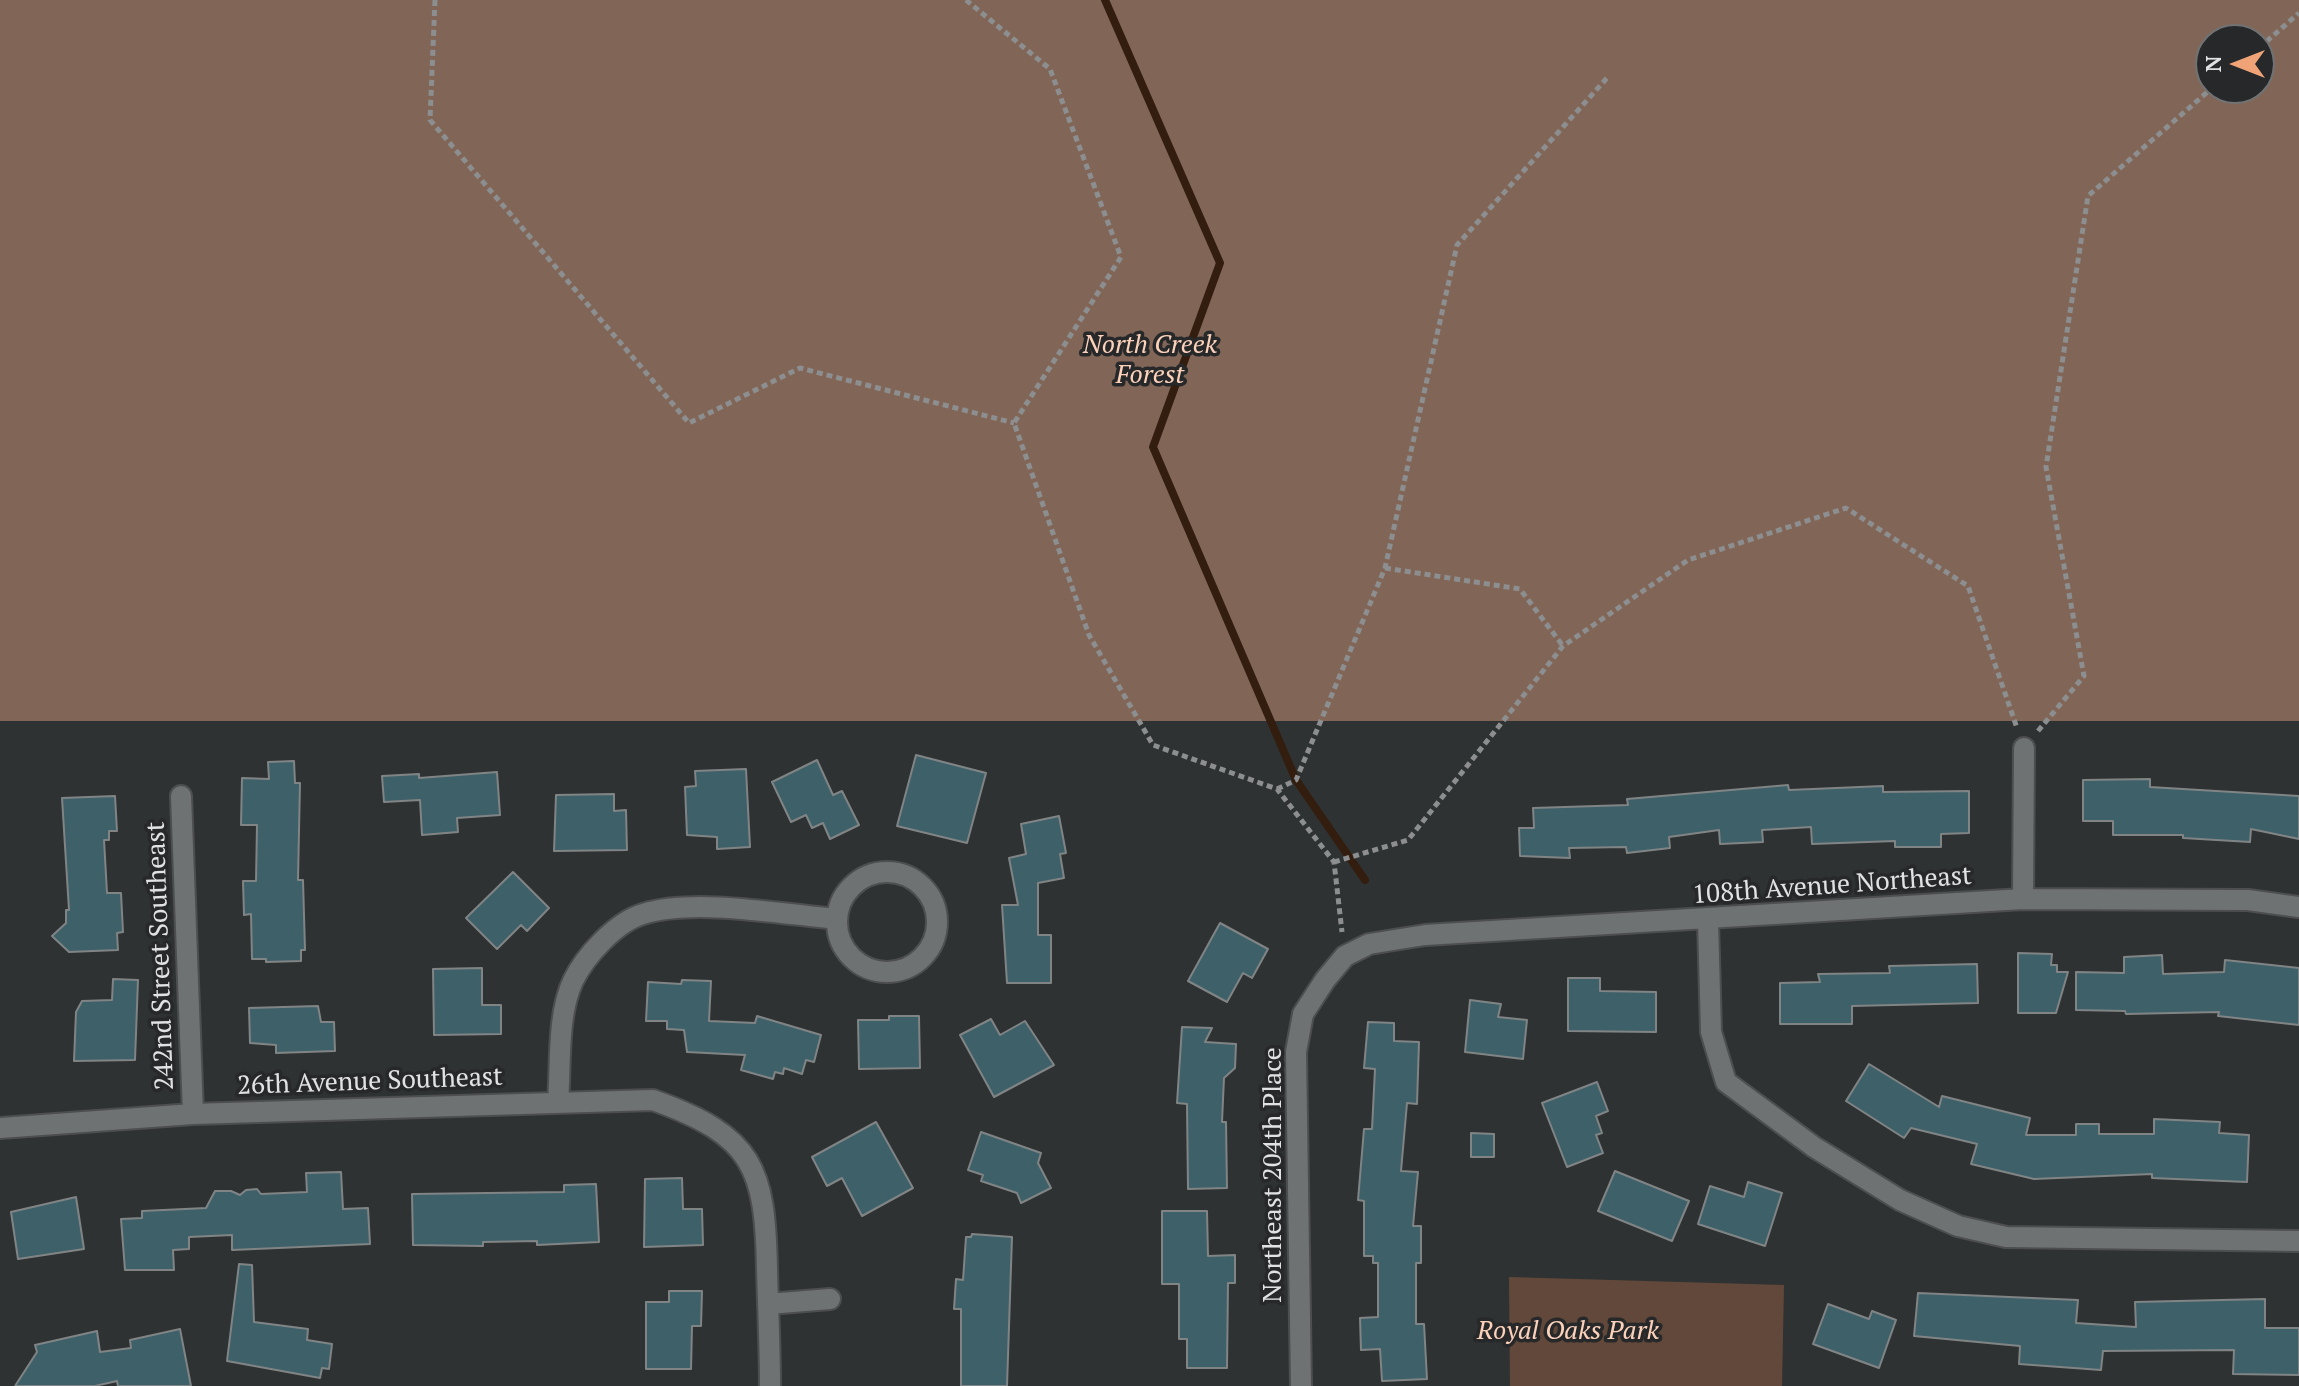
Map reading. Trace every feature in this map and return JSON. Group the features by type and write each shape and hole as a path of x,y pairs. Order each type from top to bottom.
{"street":[{"path":"2023,899 2024,748"},
{"name":"242nd Street Southeast","path":"181,796 193,1114"},
{"path":"884,872 912,878 923,887 937,912 938,926 934,940 917,963 905,970 876,972 851,958 843,946 837,919 840,905 857,882 884,872"},
{"name":"108th Avenue Northeast","path":"1369,944 1425,935 2023,899 2248,900 2299,907"},
{"path":"558,1102 564,1023 573,981 613,932 641,914 685,907 837,919"},
{"path":"1708,920 1711,1032 1726,1082 1814,1147 1900,1200 1958,1226 2006,1237 2299,1241"},
{"name":"Northeast 204th Place","path":"1301,1386 1296,1052 1303,1014 1325,980 1345,956 1369,944"},
{"name":"26th Avenue Southeast","path":"0,1128 193,1114 653,1100 695,1115 732,1141 755,1171 766,1209 770,1386"},
{"path":"768,1304 830,1299"}],"path":[{"path":"435,0 430,120 689,423 800,368 1014,423"},
{"path":"966,0 1050,69 1121,257 1014,423"},
{"path":"2275,34 2299,13"},
{"path":"1277,789 1296,780 1385,568 1457,245 1607,78"},
{"path":"2024,748 2084,676 2046,467 2088,196 2195,103"},
{"path":"1014,423 1089,635 1153,745 1277,789 1334,862 1345,956"},
{"path":"1334,862 1408,840 1563,646 1688,560 1846,508 1968,586 2024,748"},
{"path":"1385,568 1520,589 1563,646"}],"green space":[{"name":"North Creek Forest","path":"0,0 2299,0 2299,721 0,721"},
{"name":"Royal Oaks Park","path":"1509,1277 1784,1285 1782,1386 1510,1386"}],"building":[{"path":"916,755 986,773 967,843 897,826"},
{"path":"817,760 833,795 842,791 859,825 830,839 823,823 812,828 806,815 791,822 772,782"},
{"path":"294,761 295,783 300,783 298,880 303,880 305,950 301,950 301,961 266,962 266,959 252,959 251,914 244,915 243,881 256,881 257,825 241,825 242,778 269,779 268,762"},
{"path":"746,769 750,847 717,849 717,837 687,835 685,787 696,786 695,771"},
{"path":"497,772 500,815 457,818 458,832 422,835 420,800 384,802 382,776 419,774 419,778"},
{"path":"2150,779 2150,787 2299,796 2299,839 2251,829 2250,842 2183,838 2183,835 2113,835 2113,821 2083,821 2083,780"},
{"path":"1788,785 1789,790 1883,786 1883,792 1969,791 1969,833 1941,834 1941,847 1895,847 1895,841 1812,844 1811,827 1762,830 1763,842 1720,844 1719,830 1669,837 1670,848 1627,853 1626,847 1569,848 1570,858 1520,856 1519,828 1534,828 1533,808 1628,805 1627,799"},
{"path":"614,794 614,811 626,810 627,850 554,851 556,795"},
{"path":"115,796 117,831 109,831 109,840 104,840 107,893 121,893 123,932 117,933 118,950 69,952 52,936 66,923 66,910 69,910 62,798"},
{"path":"1059,816 1066,853 1060,854 1064,878 1038,883 1038,935 1051,935 1051,983 1007,983 1002,905 1018,905 1009,858 1026,854 1021,824"},
{"path":"513,872 549,908 527,931 521,925 497,949 466,918"},
{"path":"1220,923 1268,949 1252,978 1243,973 1227,1002 1188,981"},
{"path":"2018,953 2052,954 2051,965 2057,965 2057,972 2068,972 2056,1013 2018,1013"},
{"path":"2162,955 2163,974 2224,972 2225,960 2299,968 2299,1025 2218,1016 2219,1012 2126,1014 2125,1011 2076,1010 2076,972 2124,973 2124,957"},
{"path":"1977,964 1978,1003 1852,1006 1852,1024 1780,1024 1780,983 1820,982 1818,974 1890,973 1889,966"},
{"path":"482,968 482,1005 501,1005 501,1034 434,1035 433,969"},
{"path":"1568,978 1600,978 1600,991 1656,992 1656,1032 1568,1031"},
{"path":"113,979 138,980 135,1060 74,1061 76,1012 82,1001 112,1000"},
{"path":"682,980 711,981 709,1021 755,1023 757,1016 821,1035 814,1062 806,1060 802,1074 784,1068 783,1074 775,1072 773,1079 741,1070 745,1055 687,1052 684,1030 667,1029 667,1021 646,1021 648,982 681,984"},
{"path":"1470,1000 1501,1004 1498,1017 1527,1020 1523,1059 1465,1052"},
{"path":"318,1006 321,1022 334,1022 335,1051 276,1053 276,1045 250,1043 249,1008"},
{"path":"889,1016 919,1016 920,1068 859,1069 858,1020 889,1020"},
{"path":"991,1019 1000,1035 1025,1021 1054,1065 994,1097 960,1035"},
{"path":"1368,1022 1394,1023 1394,1041 1419,1042 1417,1104 1407,1103 1401,1171 1418,1172 1413,1226 1421,1226 1421,1263 1416,1263 1416,1324 1424,1324 1427,1379 1382,1381 1380,1349 1361,1350 1360,1318 1378,1317 1378,1263 1373,1263 1373,1256 1364,1256 1364,1201 1358,1200 1364,1129 1372,1129 1375,1069 1364,1068"},
{"path":"1182,1027 1212,1028 1205,1042 1236,1044 1235,1068 1224,1078 1222,1122 1226,1122 1227,1188 1188,1189 1187,1104 1177,1103"},
{"path":"1869,1064 1939,1107 1942,1096 2030,1118 2026,1135 2076,1135 2076,1124 2099,1124 2099,1134 2154,1134 2154,1119 2220,1122 2219,1133 2249,1135 2247,1182 2152,1178 2152,1174 2034,1179 1971,1164 1977,1144 1911,1128 1904,1138 1846,1101"},
{"path":"1597,1082 1608,1111 1596,1116 1602,1133 1596,1135 1603,1153 1567,1167 1542,1103"},
{"path":"876,1122 913,1188 862,1216 842,1178 827,1186 812,1157"},
{"path":"981,1132 1041,1153 1038,1163 1051,1188 1021,1203 1017,1193 981,1181 983,1175 968,1170"},
{"path":"1471,1133 1494,1134 1494,1157 1471,1157"},
{"path":"1615,1171 1689,1201 1672,1241 1598,1211"},
{"path":"341,1172 343,1209 368,1208 370,1244 232,1250 232,1235 189,1237 189,1249 173,1250 174,1270 125,1270 121,1219 142,1218 142,1211 206,1208 215,1191 231,1191 240,1195 246,1190 257,1189 261,1194 307,1192 306,1173"},
{"path":"682,1178 683,1209 702,1209 703,1245 644,1247 645,1179"},
{"path":"1748,1182 1782,1193 1765,1246 1698,1224 1710,1186 1744,1197"},
{"path":"596,1184 599,1242 413,1245 412,1194 564,1192 564,1185"},
{"path":"76,1197 84,1249 18,1259 11,1212"},
{"path":"1162,1211 1207,1211 1208,1256 1235,1255 1235,1283 1228,1283 1227,1368 1187,1368 1187,1339 1179,1339 1179,1284 1162,1284"},
{"path":"972,1234 1012,1237 1007,1386 961,1386 961,1309 954,1309 956,1279 963,1280 966,1237"},
{"path":"239,1264 252,1265 254,1322 308,1329 307,1340 332,1344 329,1369 322,1368 320,1378 227,1361"},
{"path":"669,1291 702,1291 701,1326 692,1326 691,1369 646,1369 646,1302 669,1302"},
{"path":"1918,1293 2078,1300 2076,1323 2136,1327 2135,1302 2265,1299 2265,1328 2299,1328 2299,1375 2233,1374 2234,1350 2103,1351 2101,1370 2019,1364 2020,1346 1914,1336"},
{"path":"1828,1304 1869,1319 1872,1311 1896,1320 1879,1368 1813,1344"},
{"path":"180,1329 191,1386 118,1386 117,1381 95,1386 15,1386 37,1352 35,1345 97,1331 100,1352 131,1348 130,1340"}],"waterway":[{"path":"1105,0 1220,263 1153,447 1296,780 1365,880"}]}
